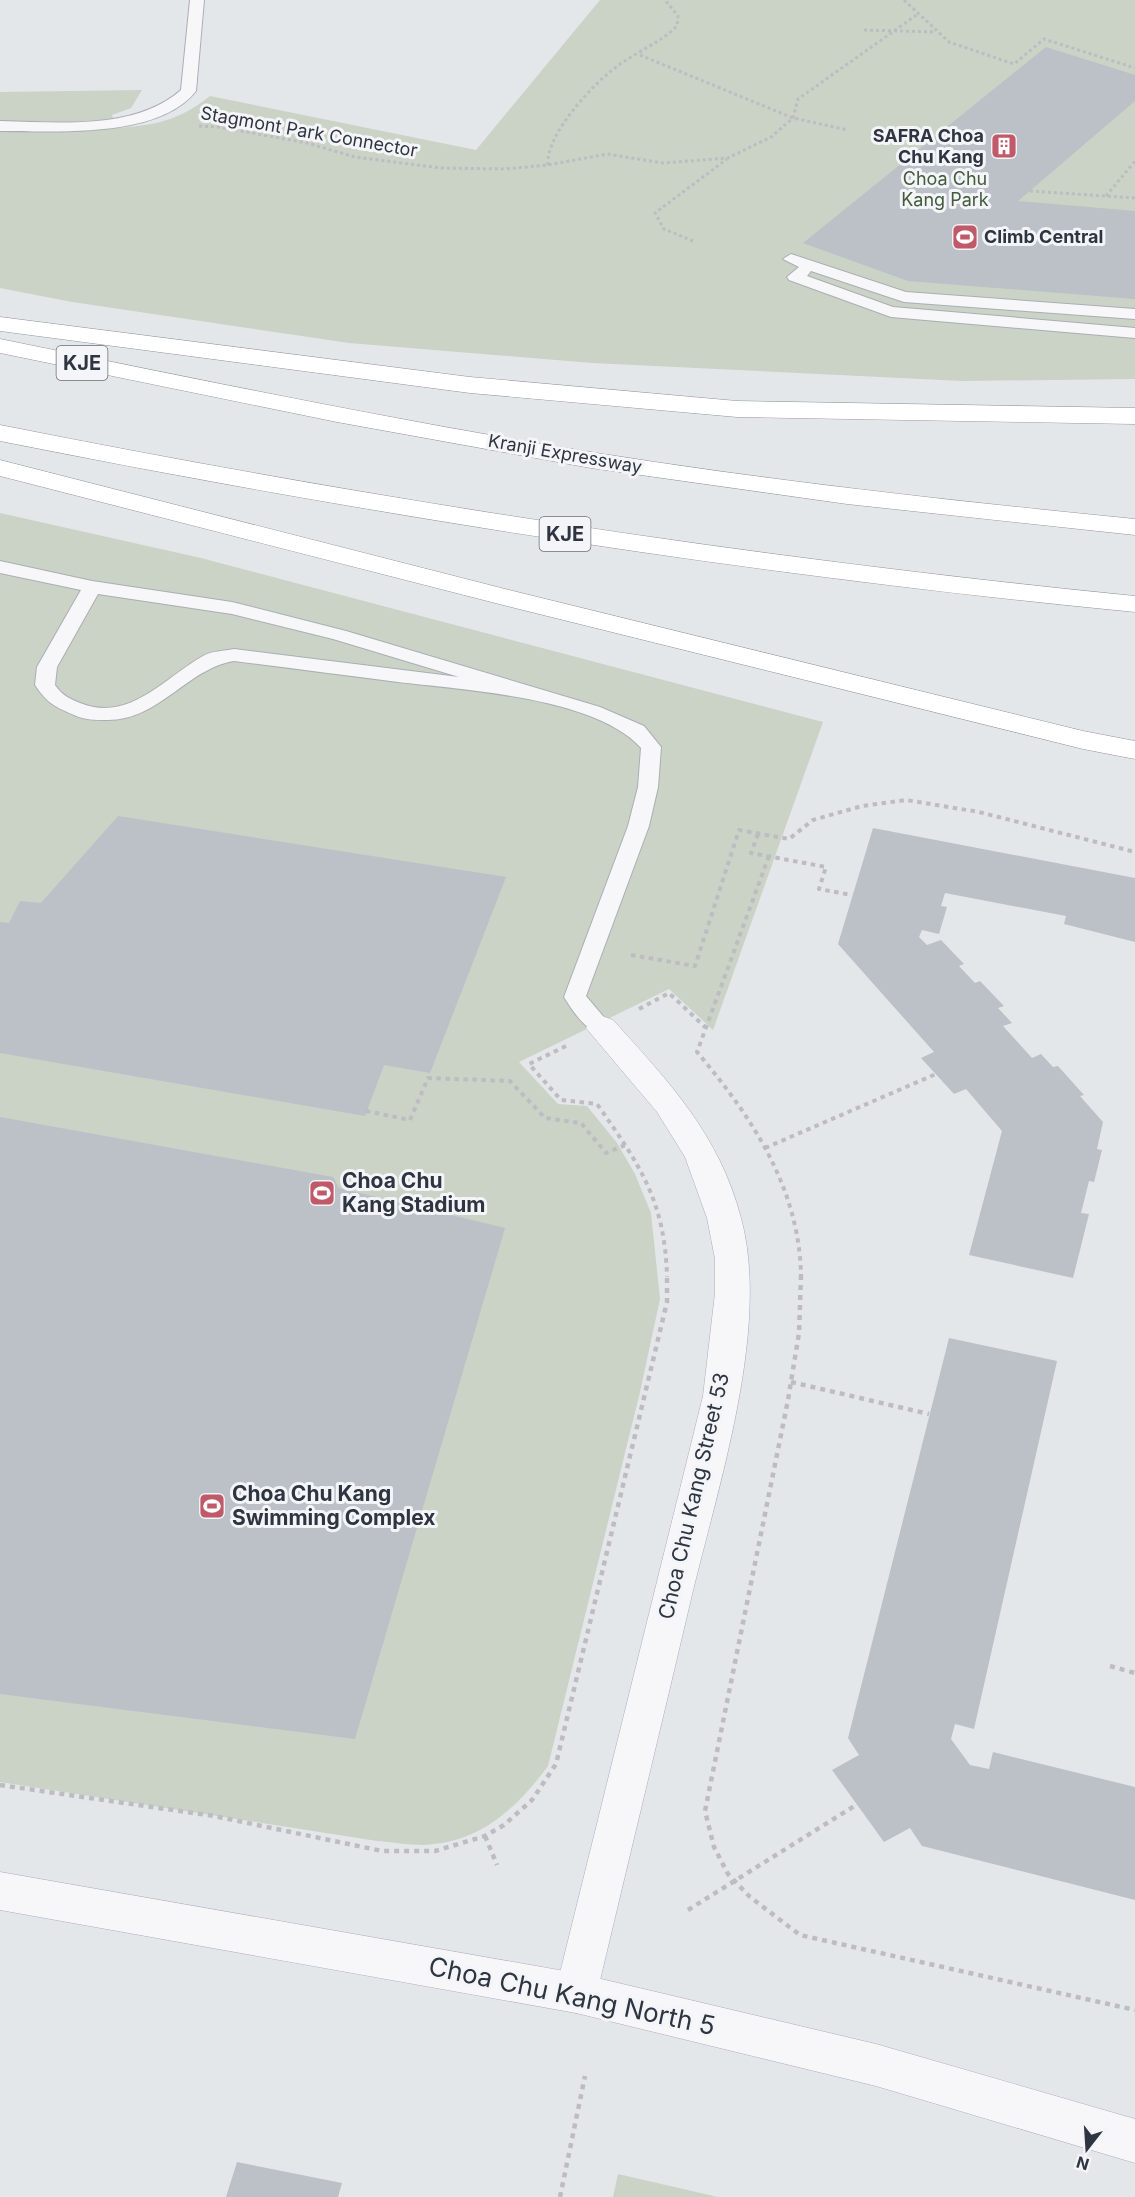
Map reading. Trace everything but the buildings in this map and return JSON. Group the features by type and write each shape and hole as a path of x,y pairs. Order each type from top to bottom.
{"highway":[{"path":"0,324 470,385 737,409 1135,416"},
{"name":"Kranji Expressway","path":"0,346 366,420 674,473 895,503 1135,527"},
{"name":"KJE","path":"0,433 215,477 639,546 878,578 1135,604"},
{"path":"0,468 519,601 1083,740 1135,750"}],"street":[{"name":"Choa Chu Kang Street 53","path":"576,1993 721,1396 730,1309 732,1260 721,1202 700,1155 670,1105 602,1028"},
{"name":"Choa Chu Kang North 5","path":"0,1891 576,1993 876,2065 1135,2140"}],"lane":[{"path":"0,126 105,122 147,115 169,107 188,91 197,0"},
{"path":"1135,314 904,297 797,265 795,277 891,312 1135,333"},
{"path":"0,567 92,587 232,608 339,635 593,711 637,731 651,747 652,771 636,834 592,947 575,998 602,1028"},
{"path":"92,587 47,667 45,685 56,700 87,713 122,714 150,702 211,659 234,655 527,692"}],"path":[{"path":"548,165 547,156 551,141 588,94 616,67 663,41 678,26 678,16 665,0"},
{"path":"904,0 949,42 1014,64 1044,39 1135,68"},
{"name":"Stagmont Park Connector","path":"197,126 219,127 307,143 355,157 441,168 505,169 548,165 607,154 663,163 728,159 771,137 793,118 798,99 918,14"},
{"path":"864,30 936,32"},
{"path":"639,55 793,118 848,130"},
{"path":"693,241 664,230 656,221 655,213 728,159"},
{"path":"1106,196 1135,161"},
{"path":"1030,191 1135,198"},
{"path":"592,947 695,966 739,830 789,839 813,820 862,806 906,800 979,812 1135,852"},
{"path":"758,834 751,853 826,867 819,889 852,895"},
{"path":"769,856 697,1052 723,1082 752,1124 782,1179 796,1232 802,1307 791,1382 705,1811 714,1850 735,1881 762,1910 800,1935 1135,2010"},
{"path":"765,1149 936,1074"},
{"path":"0,1785 214,1815 382,1851 435,1851 485,1836 504,1825 532,1800 556,1764 668,1302 666,1250 661,1221 644,1174 625,1145 606,1153 580,1123 545,1118 510,1081 428,1078 410,1120 366,1111"},
{"path":"791,1382 929,1414"},
{"path":"1110,1666 1135,1673"},
{"path":"688,1910 856,1804"},
{"path":"485,1836 497,1866"},
{"path":"560,2197 585,2076"}],"green space":[{"name":"Choa Chu Kang Park","path":"600,0 1135,0 1135,379 962,381 592,363 349,343 72,302 0,288 0,92 142,90 131,108 112,115 117,128 166,120 187,111 210,96 476,150"},
{"name":"Choa Chu Kang Stadium","path":"0,513 201,558 823,722 713,1030 669,989 519,1062 558,1104 587,1106 617,1143 635,1174 651,1213 660,1299 640,1392 548,1766 523,1796 495,1821 462,1838 423,1845 377,1841 0,1782"},
{"path":"618,2174 718,2197 613,2197"}],"place":[{"name":"SAFRA Choa Chu Kang","path":"1004,146"},
{"name":"Climb Central","path":"965,237"},
{"name":"Choa Chu Kang Stadium","path":"322,1193"},
{"name":"Choa Chu Kang Swimming Complex","path":"212,1506"}]}
